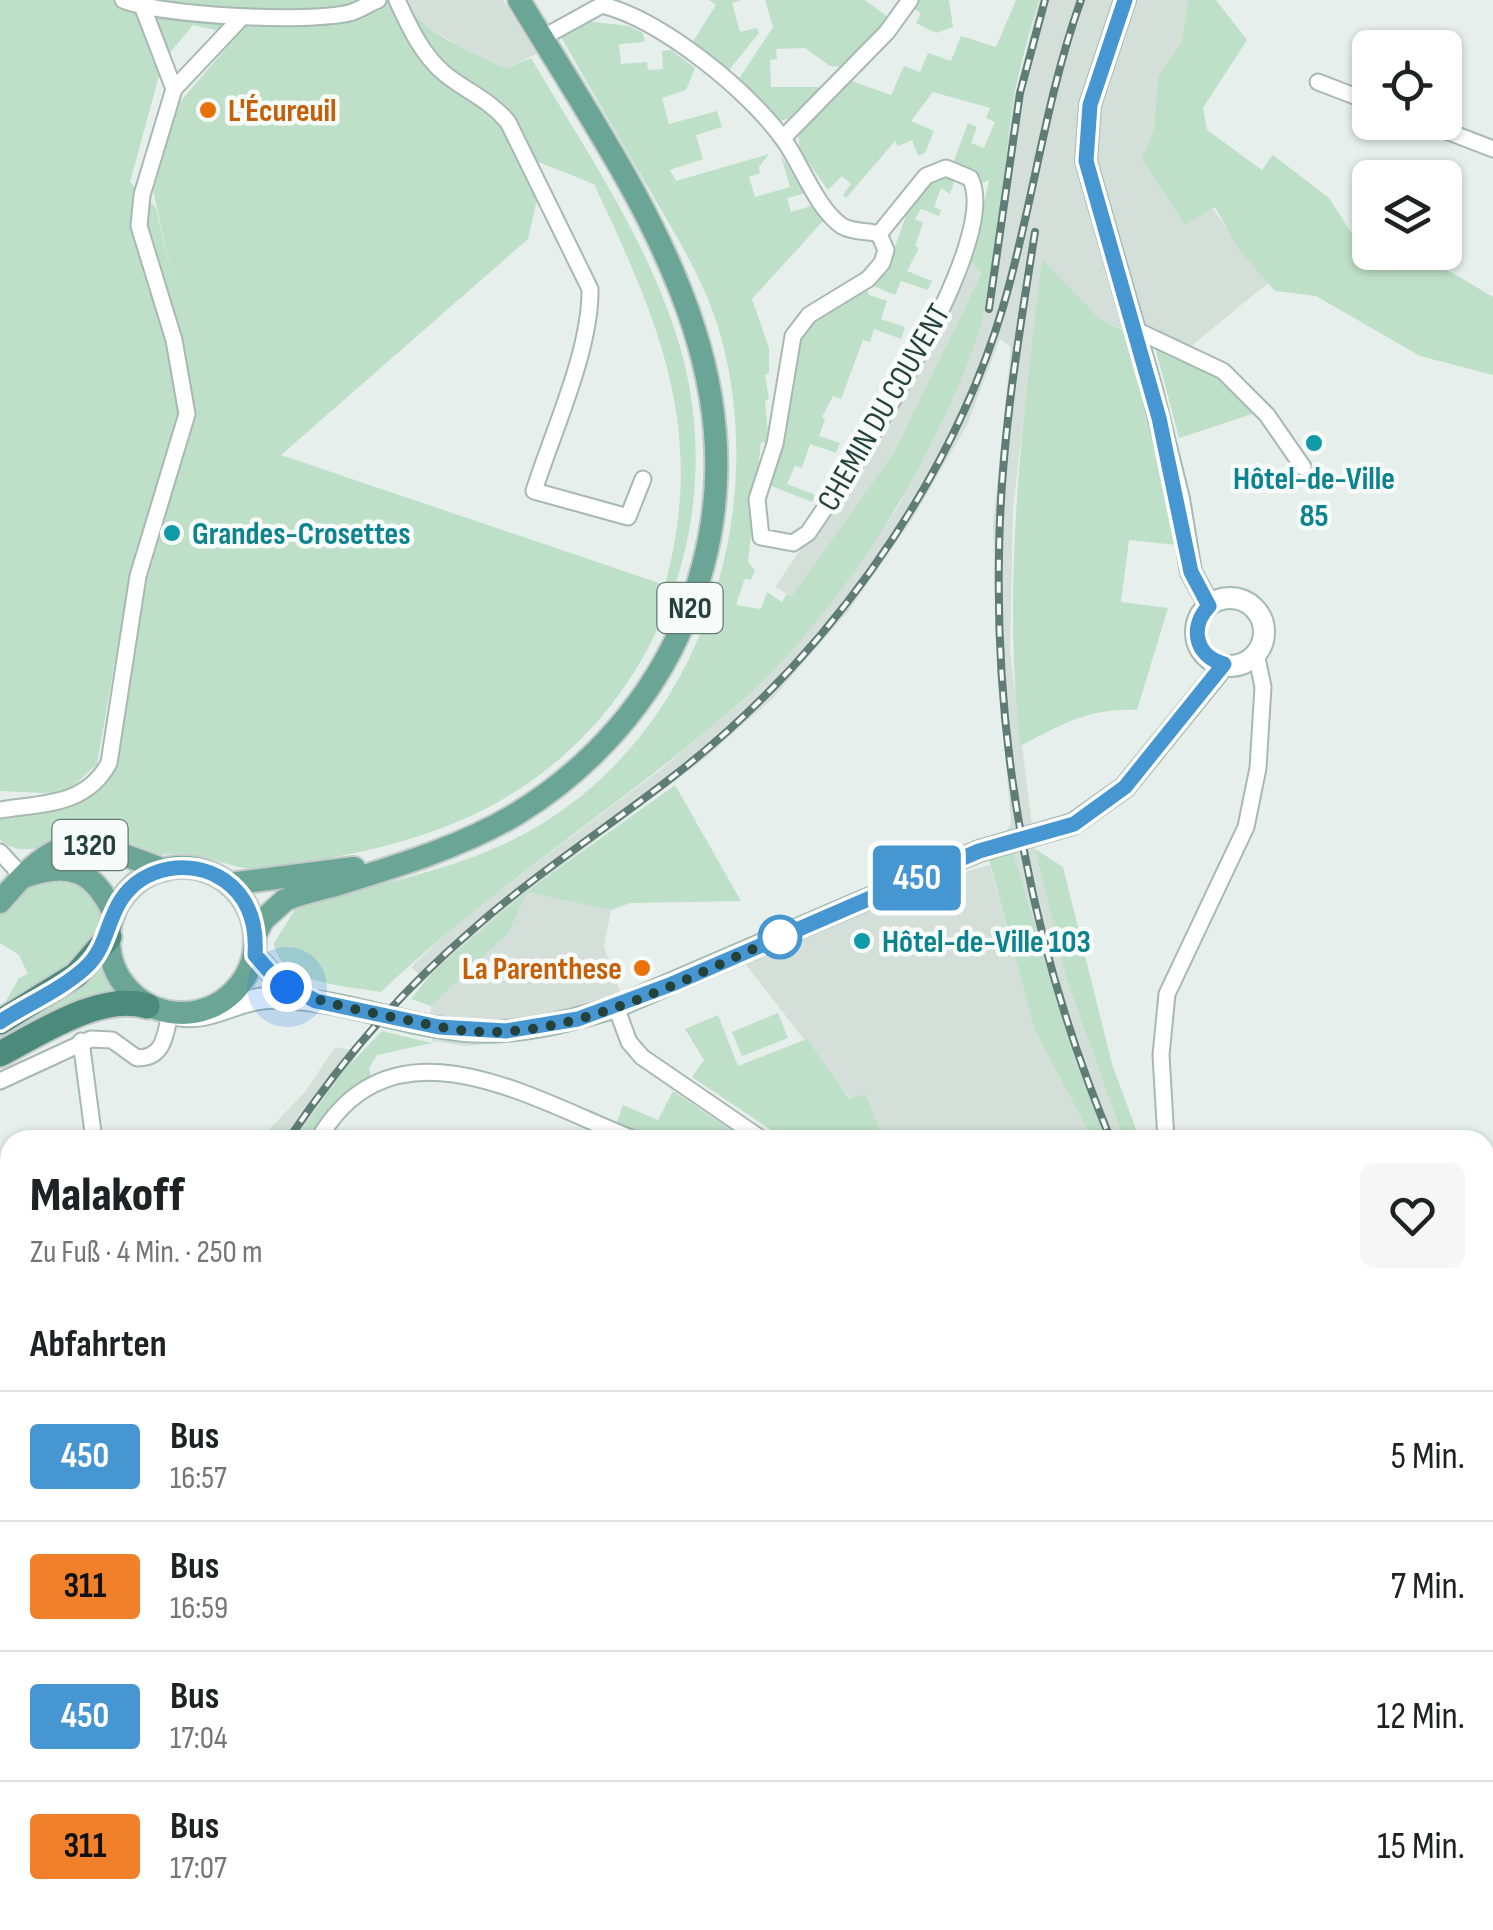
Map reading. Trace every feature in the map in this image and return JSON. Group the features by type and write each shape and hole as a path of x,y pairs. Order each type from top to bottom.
{"highway":[{"path":"0,1022 76,975 111,925"},
{"path":"0,1054 99,1008 128,1002 165,1012"}],"main road":[{"name":"N20","path":"165,1012 230,994 246,979 264,920 284,900 456,843 515,815 596,752 634,708 667,658 693,600 711,534 718,433 708,368 691,314 639,204 519,0"},
{"path":"1125,0 1090,105 1085,137 1091,182 1136,330 1179,499 1191,572 1209,606"},
{"path":"1227,598 1253,607 1264,633 1256,654 1238,664 1224,664 1208,657 1198,644 1199,618 1209,606 1227,598"},
{"path":"164,870 130,890 111,925 115,972 165,1012 194,1017 264,998 316,1001 439,1027 488,1032 578,1019 979,851 1074,824 1125,787 1224,664"},
{"name":"1320","path":"0,902 50,852 84,845 110,848 164,870"},
{"name":"N20","path":"164,870 198,869 229,884 388,865"},
{"name":"1320","path":"22,878 57,867 78,870 98,884 111,925"},
{"path":"229,884 249,909 255,945 278,981 316,1001"}],"street":[{"path":"123,0 142,8 242,16 348,13 378,0"},
{"path":"397,0 424,50 441,71 492,104 508,122 590,289 590,307 576,360 534,490 628,518 642,479"},
{"path":"783,138 910,0"},
{"path":"542,38 602,5 625,10 694,56 783,138 837,222 854,231 879,234"},
{"path":"142,8 174,89"},
{"path":"0,810 75,797 99,779 111,754 138,576 186,414 174,340 139,226 142,195 174,89 242,16"},
{"path":"1318,82 1352,95"},
{"path":"1462,138 1493,150"},
{"name":"CHEMIN DU COUVENT","path":"936,170 962,173 974,187 976,208 950,291 883,419 808,532 793,544 772,542 758,534 756,509 775,444 789,346 809,316 868,279 882,262 886,250 879,234 926,176 936,170"},
{"path":"1136,330 1223,371 1267,415 1303,467"},
{"path":"1165,1130 1160,1054 1167,994 1246,827 1258,768 1263,687 1256,654"},
{"path":"2,854 22,878"},
{"path":"616,1006 626,1035 642,1057 748,1130"},
{"path":"0,1082 81,1042 106,1038 137,1058 152,1056 161,1048 165,1012"},
{"path":"81,1042 93,1130"},
{"path":"324,1130 359,1093 396,1074 427,1070 473,1077 610,1130"}],"shaded area":[{"path":"400,0 503,0 536,54 506,68 467,52 414,17"},
{"path":"1039,0 1188,0 1182,42 1158,76 1154,130 1268,283 1179,356 1100,319 1042,260 1013,508 1010,651 1035,849 1067,981 1120,1130 1104,1130 1076,1064 1007,831 1011,822 998,667 993,525 1011,347 1000,339 967,425 913,518 850,609 772,699 703,760 528,891 611,910 604,947 628,1013 538,1039 466,1046 432,1041 431,1006 507,933 524,894 425,980 411,967 457,923 659,771 742,701 817,618 898,507 980,329 1013,103"},
{"path":"963,261 978,265 983,272 893,454 792,597 775,587 816,527"},
{"path":"990,865 1034,1029 1088,1130 881,1130 864,1094 850,1099 744,962 814,914"},
{"path":"335,1047 360,1051 302,1130 269,1130 305,1092"}],"green space":[{"path":"0,0 399,0 435,32 491,62 506,68 531,58 646,259 675,331 691,400 696,469 688,538 668,604 638,666 598,721 547,769 487,808 405,840 262,869 186,854 152,854 95,836 34,849 11,847 0,840 0,814 82,802 110,776 147,575 182,438 130,576 97,764 65,794 0,791","holes":["193,25 237,35 174,109 151,181 174,286 156,208 130,182 163,61","518,154 594,184 656,331 670,378 681,476 677,529 665,585 281,455 528,239 537,200"]},
{"path":"709,0 741,0 732,3 740,32 757,28 759,33 728,71 692,43 716,5"},
{"path":"765,0 865,0 888,17 881,31 843,67 830,66 805,48 776,49 777,59 770,60 771,87 821,87 788,119 780,121 738,80 773,27"},
{"path":"918,0 949,0 953,27 936,33 916,23 921,13 912,8"},
{"path":"1016,0 1039,0 1013,102 997,249 978,334 910,484 848,581 813,626 738,704 466,917 381,992 317,981 288,967 274,943 295,910 453,864 504,844 569,805 624,755 669,696 702,630 724,558 735,484 734,410 721,337 682,245 561,37 585,21 629,26 643,33 645,42 619,44 621,64 647,62 648,70 663,69 662,51 671,50 695,68 686,90 662,98 669,124 717,111 722,127 696,135 703,159 670,170 676,181 769,154 759,167 760,173 749,177 755,197 790,187 781,156 806,193 787,198 791,212 814,205 824,220 752,299 769,348 769,373 765,375 769,399 765,401 769,444 761,442 748,562 755,570 751,580 745,578 736,605 761,609 767,592 782,602 787,594 792,596 893,454 982,273 971,262 989,180 980,184 966,168 953,163 968,123 977,127 971,143 984,148 995,122 986,118 990,108 933,92 911,121 934,131 925,153 918,156 912,140 898,146 895,141 846,198 843,195 851,184 842,176 828,190 800,151 798,130 852,81 891,95 904,66 920,72 928,53 951,61 961,36 996,47"},
{"path":"1188,0 1216,0 1247,40 1203,108 1207,130 1262,170 1273,155 1329,198 1352,234 1352,270 1447,270 1493,297 1493,375 1420,356 1316,296 1275,291 1240,251 1215,207 1185,225 1142,159 1154,130 1158,76 1182,42"},
{"path":"939,178 955,179 950,194 941,188 934,207 941,210 939,216 921,209 915,219 923,223 915,246 919,248 907,271 932,281 928,290 901,281 895,295 871,285 882,274 915,199"},
{"path":"1042,259 1100,319 1124,331 1130,340 1170,491 1176,545 1129,540 1121,602 1168,608 1137,710 1090,715 1020,746 1014,562 1022,442"},
{"path":"865,284 869,295 887,301 881,319 905,327 901,339 874,329 870,342 863,340 841,399 833,396 822,417 825,419 819,436 840,443 836,453 810,444 802,468 795,466 787,484 815,495 812,502 766,484 782,448 792,390 788,365 802,329"},
{"path":"1155,347 1217,377 1255,413 1179,438"},
{"path":"675,785 741,901 630,903 611,910 527,892 508,933 431,1006 411,999 433,972 526,892"},
{"path":"1035,849 1063,867 1112,1064 1136,1130 1120,1130 1067,981"},
{"path":"1013,851 1076,1064 1104,1130 1088,1130 1034,1029 989,859 997,852"},
{"path":"76,874 103,911 92,943 68,968 6,1001 19,978 28,974 19,955 0,943 0,914 25,887"},
{"path":"105,962 121,991 0,1046 0,1031"},
{"path":"778,1013 788,1038 742,1056 732,1032"},
{"path":"718,1015 738,1066 807,1039 849,1099 865,1094 880,1130 771,1130 692,1077 704,1060 685,1029"},
{"path":"382,1031 432,1043 377,1055 369,1068 371,1076 340,1098 316,1130 302,1130 342,1073"},
{"path":"673,1091 731,1130 628,1130 616,1125 623,1105 658,1120"}],"railway":[{"path":"989,309 1020,93 1045,0"},
{"path":"295,1130 350,1056 420,978 495,910 730,729 829,626 872,569 913,508 948,443 992,342 1058,76 1081,0"},
{"path":"1035,232 1003,475 999,556 1004,706 1012,780 1041,927 1060,999 1107,1130"}],"bus line":[{"name":"450","path":"0,1022 85,968 108,937 122,898 148,876 171,868 207,872 238,893 254,926 255,955 287,987 316,1001 439,1027 506,1031 578,1019 644,996 979,851 1074,824 1125,787 1224,664 1208,657 1198,644 1199,618 1209,606 1198,592 1191,572 1179,499 1159,418 1086,161 1090,105 1125,0"}],"place":[{"name":"L'Écureuil","path":"208,110"},
{"name":"Hôtel-de-Ville 85","path":"1314,443"},
{"name":"Grandes-Crosettes","path":"172,533"},
{"name":"Hôtel-de-Ville 103","path":"862,941"},
{"name":"La Parenthese","path":"642,968"}],"route":[{"path":"287,987 316,1001 439,1027 506,1031 578,1019 616,1006 780,937"}]}
